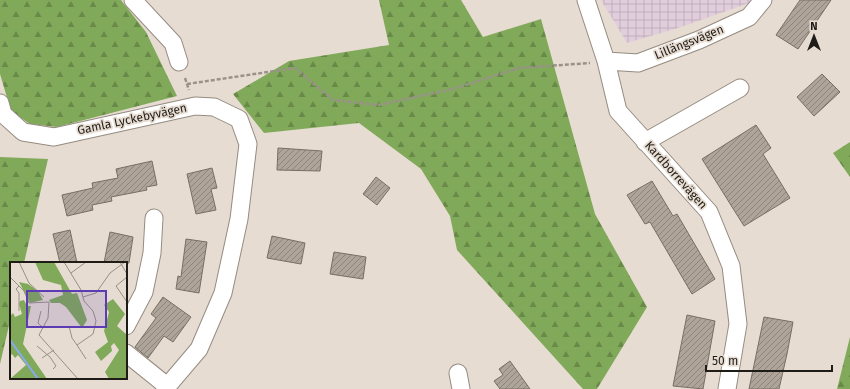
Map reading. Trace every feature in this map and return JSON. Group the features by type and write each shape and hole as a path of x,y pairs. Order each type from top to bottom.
{"street":[{"path":"133,0 173,43 179,62"},
{"name":"Kardborrevägen","path":"586,0 606,62 618,111 709,212 731,266 738,324 727,389"},
{"name":"Lillängsvägen","path":"606,62 638,63 699,40 749,17 763,0"},
{"path":"645,142 740,88"},
{"name":"Gamla Lyckebyvägen","path":"0,103 3,114 23,132 54,137 195,106 214,107 238,119 248,144 239,219 223,293 199,349 166,388 127,354"},
{"path":"127,324 144,292 152,252 154,218"}],"path":[{"path":"179,62 195,106"},
{"path":"187,84 295,68 333,100 378,105 453,89 519,68 606,62"}],"shaded area":[{"path":"601,0 751,0 749,3 678,28 627,43"}],"green space":[{"path":"0,0 121,0 146,32 177,96 57,127 30,124 11,111 0,74"},
{"path":"379,0 461,0 483,37 541,19 595,214 647,307 597,389 583,389 457,250 450,216 421,169 359,123 264,133 233,94 289,61 389,45"},
{"path":"850,142 850,177 833,153"},
{"path":"0,157 48,159 24,262 10,262 10,321 0,364"},
{"path":"850,337 850,389 837,389"}],"building":[{"path":"800,0 831,0 798,49 776,35"},
{"path":"822,74 840,92 814,116 797,97"},
{"path":"756,125 771,148 763,154 790,198 744,226 702,159"},
{"path":"278,148 322,151 320,171 277,170"},
{"path":"152,161 157,185 146,187 147,190 111,197 112,201 92,205 93,210 67,216 62,195 93,188 92,183 118,178 116,169"},
{"path":"212,168 217,188 211,189 216,210 196,214 187,174"},
{"path":"376,177 390,188 377,205 363,194"},
{"path":"652,181 673,216 677,214 715,279 692,294 650,222 645,224 627,195"},
{"path":"70,230 77,262 60,262 53,234"},
{"path":"110,232 133,237 129,263 104,262"},
{"path":"272,236 305,243 301,264 267,258"},
{"path":"186,239 207,242 199,293 176,289 178,276 181,277"},
{"path":"334,252 366,257 363,279 330,274"},
{"path":"163,297 191,317 173,342 164,336 148,358 135,347 156,318 151,314"},
{"path":"687,315 715,321 703,389 673,386"},
{"path":"764,317 793,322 787,354 779,389 749,389"},
{"path":"510,361 530,389 500,389 494,381 503,375 499,369"}]}
